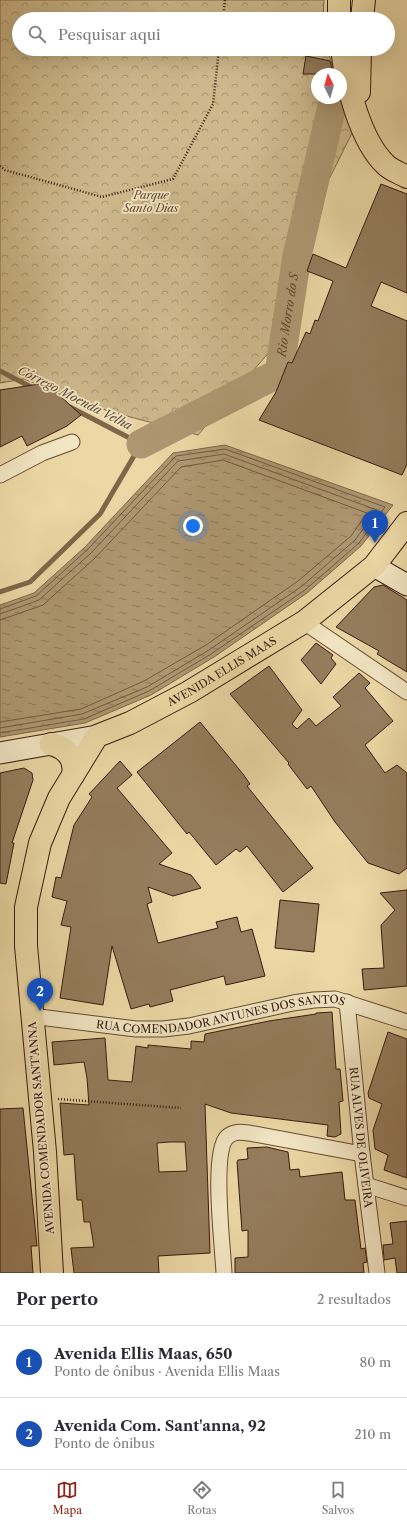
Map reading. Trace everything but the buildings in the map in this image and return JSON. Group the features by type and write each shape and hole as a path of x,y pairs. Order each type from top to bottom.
{"main road":[{"path":"339,0 339,12"},
{"path":"363,12 364,0"},
{"path":"343,56 350,94 358,117 370,142 386,166 407,177"},
{"path":"358,117 360,56"},
{"name":"AVENIDA ELLIS MAAS","path":"0,753 97,736 130,723 190,692 304,622 374,566 407,523"},
{"path":"374,566 407,585"},
{"name":"AVENIDA COMENDADOR SANT'ANNA","path":"52,1273 45,1152 31,1016 26,946 26,907 35,858 45,828 59,798 97,736"},
{"path":"51,744 61,746 69,754 73,763 73,775"}],"street":[{"path":"0,475 42,453 72,442"},
{"path":"304,622 407,692"},
{"name":"RUA COMENDADOR ANTUNES DOS SANTOS","path":"31,1016 136,1029 163,1029 189,1026 314,1000 334,999 407,1022"},
{"name":"RUA ALVES DE OLIVEIRA","path":"347,1002 362,1154 377,1273"},
{"path":"224,1273 218,1165 222,1144 226,1138 234,1132 250,1133 362,1154"},
{"path":"366,1185 407,1198"}],"path":[{"path":"224,12 225,0"},
{"path":"0,166 5,170 102,197 173,179 213,104 218,56"},
{"path":"40,1097 181,1108"}],"green space":[{"name":"Parque Santo Dias","path":"0,0 324,0 323,12 12,12 12,56 329,56 333,68 311,68 311,104 344,104 354,129 294,250 283,336 198,435 108,411 24,379 0,383"}],"water":[{"path":"225,445 393,505 361,546 307,593 214,657 151,695 85,723 0,737 0,605 34,593 85,547 173,453"}],"waterway":[{"name":"Rio Morro do S","path":"141,444 279,373 297,256 332,106"},
{"name":"Córrego Moenda Velha","path":"0,371 35,389"},
{"path":"0,592 30,582 100,514 141,444 70,407"}],"place":[{"name":"Avenida Ellis Maas, 650","path":"375,543"},
{"name":"Avenida Com. Sant'anna, 92","path":"40,1011"}]}
